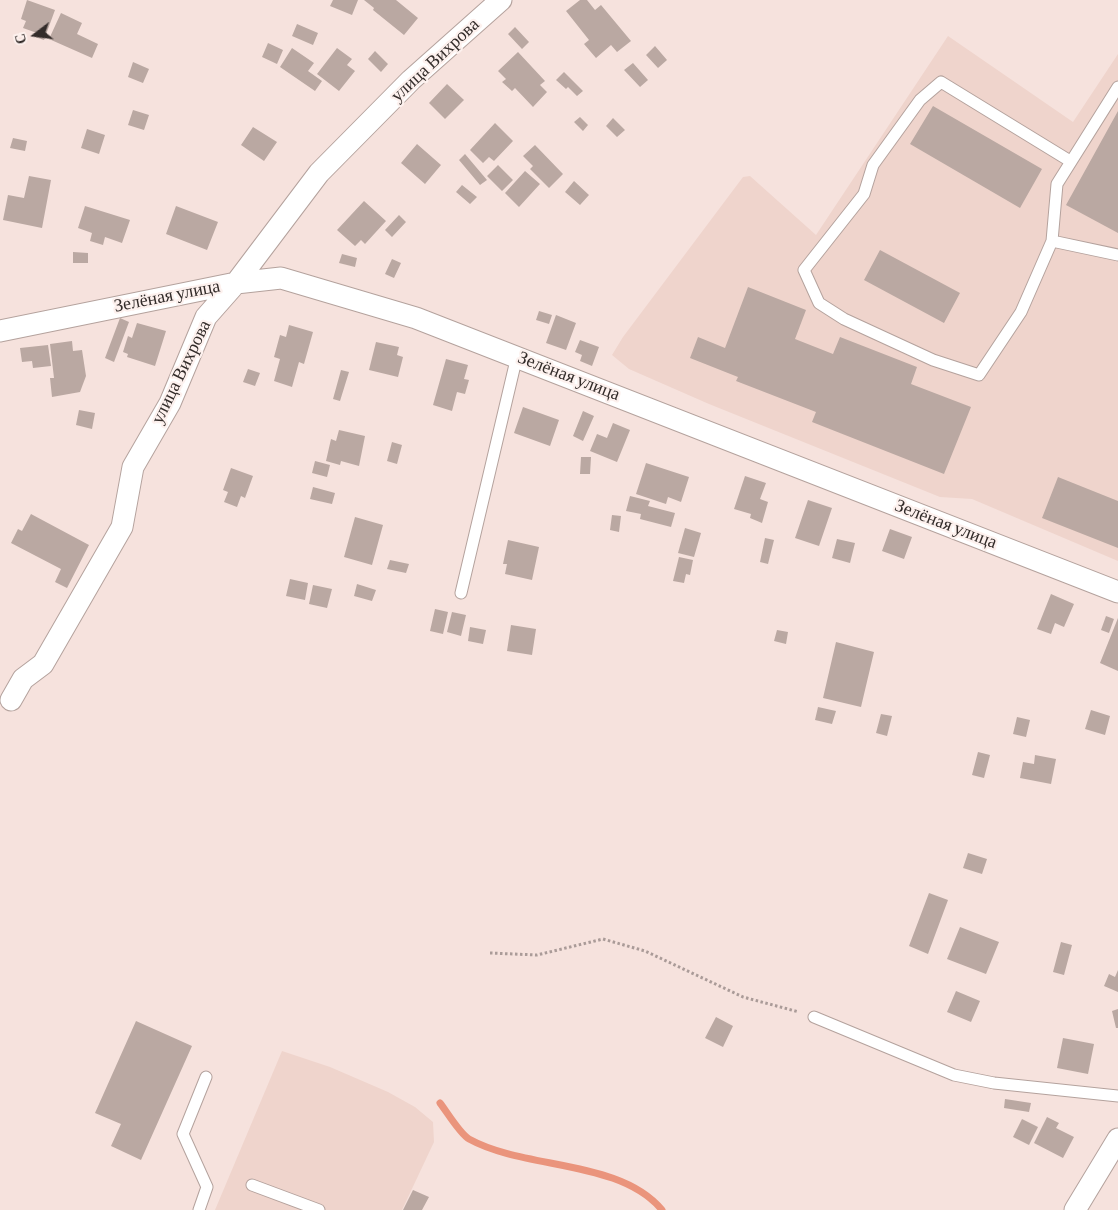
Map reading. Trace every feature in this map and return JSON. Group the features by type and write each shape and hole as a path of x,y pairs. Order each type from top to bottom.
{"street":[{"name":"улица Вихрова","path":"11,700 23,680 43,664 122,527 132,467 170,403 206,317 236,283 319,173 411,80 501,0"},
{"name":"Зелёная улица","path":"0,331 236,283 281,278 416,318 1118,592"},
{"path":"1075,1210 1118,1139"}],"lane":[{"path":"1070,161 941,82 920,100 873,165 864,194 804,270 819,304 844,319 933,360 979,375 1021,312 1052,241 1057,184 1118,87"},
{"path":"1052,241 1118,254"},
{"path":"460,593 517,356"},
{"path":"814,1016 954,1075 994,1083 1118,1096"},
{"path":"199,1210 208,1186 183,1134 206,1077"},
{"path":"252,1184 319,1210"}],"path":[{"path":"490,953 537,955 603,939 645,951 743,997 814,1016"}],"shaded area":[{"path":"948,36 1073,122 1118,54 1118,561 972,499 940,497 709,404 629,369 612,355 623,337 743,177 750,176 816,235"},
{"path":"282,1051 330,1067 388,1092 415,1107 433,1122 434,1142 402,1210 215,1210"}],"building":[{"path":"27,0 55,10 44,40 35,37 37,33 23,28 26,21 21,19"},
{"path":"333,0 358,0 352,15 330,6"},
{"path":"364,0 396,0 418,18 404,35 373,10 374,8"},
{"path":"580,0 587,0 595,10 601,5 631,41 617,52 611,45 596,58 584,44 589,40 566,11"},
{"path":"61,13 82,23 77,34 98,44 92,58 49,39"},
{"path":"297,24 318,33 313,45 292,36"},
{"path":"515,27 529,42 522,49 508,34"},
{"path":"268,43 283,50 277,64 262,57"},
{"path":"655,46 667,60 658,68 646,55"},
{"path":"292,48 314,63 308,71 322,81 315,91 280,67"},
{"path":"337,48 352,59 347,65 355,71 339,91 317,74"},
{"path":"375,51 388,64 381,72 368,59"},
{"path":"518,52 545,81 540,85 547,92 533,107 515,88 512,91 502,82 506,79 498,71"},
{"path":"133,62 149,69 143,83 128,77"},
{"path":"633,63 648,80 640,87 624,70"},
{"path":"564,72 583,91 577,96 568,87 566,89 556,80"},
{"path":"447,84 464,100 445,119 429,103"},
{"path":"933,106 1042,169 1020,208 910,144"},
{"path":"133,110 149,115 144,130 128,125"},
{"path":"1118,111 1118,233 1066,205"},
{"path":"580,117 588,125 583,131 574,122"},
{"path":"613,118 625,130 617,137 606,126"},
{"path":"495,123 513,141 494,161 489,157 483,163 470,150"},
{"path":"253,127 277,142 264,161 241,145"},
{"path":"87,129 105,135 99,154 81,148"},
{"path":"13,138 27,141 25,151 10,148"},
{"path":"417,144 441,165 425,184 401,163"},
{"path":"535,145 563,174 549,188 530,169 533,166 523,156"},
{"path":"465,154 487,180 480,185 459,160"},
{"path":"498,165 513,180 502,191 487,176"},
{"path":"525,171 540,184 519,207 505,193"},
{"path":"29,176 51,180 42,228 3,220 8,195 24,198"},
{"path":"574,181 589,195 580,205 565,192"},
{"path":"462,185 477,197 470,204 456,192"},
{"path":"364,201 386,221 365,244 361,240 355,246 337,230"},
{"path":"85,206 130,220 122,243 105,237 103,245 90,241 92,233 78,228"},
{"path":"176,206 218,222 207,250 166,234"},
{"path":"399,215 406,222 392,237 385,230"},
{"path":"880,250 960,293 944,323 864,280"},
{"path":"73,252 88,253 88,263 73,263"},
{"path":"342,254 357,258 355,267 339,263"},
{"path":"392,259 401,263 394,278 385,274"},
{"path":"748,287 806,310 795,339 833,354 840,337 917,367 911,384 971,407 944,474 812,422 816,412 736,381 738,377 690,358 698,337 725,348"},
{"path":"539,311 552,315 549,324 536,320"},
{"path":"556,315 576,323 566,350 546,343"},
{"path":"120,318 129,322 114,362 105,358"},
{"path":"137,323 166,331 155,366 127,357 128,354 123,352 128,336 132,338"},
{"path":"289,325 313,332 304,364 299,362 292,387 274,381 280,359 274,357 280,335 286,337"},
{"path":"580,340 599,347 592,366 580,361 582,355 575,352"},
{"path":"72,341 73,351 82,350 86,376 80,392 52,397 50,378 54,378 50,344"},
{"path":"376,342 399,347 397,355 403,357 398,377 369,370"},
{"path":"48,345 51,366 33,368 32,361 22,362 20,348"},
{"path":"446,359 468,365 464,379 469,380 465,394 457,392 452,411 433,405"},
{"path":"248,369 260,373 255,386 243,382"},
{"path":"341,370 349,372 340,401 333,399"},
{"path":"523,407 559,420 550,446 514,433"},
{"path":"79,410 95,413 92,429 76,425"},
{"path":"583,411 594,416 583,441 573,436"},
{"path":"613,423 630,430 617,462 590,451 597,434 607,438"},
{"path":"339,430 365,436 359,466 341,461 340,465 326,461 331,439 336,441"},
{"path":"392,442 402,445 397,464 387,461"},
{"path":"581,457 591,457 590,474 580,474"},
{"path":"315,461 330,465 327,477 312,473"},
{"path":"646,463 689,477 681,502 668,497 666,504 636,494"},
{"path":"231,468 253,476 245,498 241,496 237,507 224,502 228,492 223,490"},
{"path":"745,476 766,483 760,499 768,502 762,523 750,518 751,514 734,509"},
{"path":"1058,477 1118,501 1118,548 1042,518"},
{"path":"313,487 335,493 332,504 310,499"},
{"path":"630,496 650,501 648,506 675,513 671,527 640,519 641,514 626,511"},
{"path":"808,500 832,508 819,546 795,538"},
{"path":"31,514 89,545 67,588 55,582 61,569 11,543 18,529 22,531"},
{"path":"612,515 621,516 619,532 610,530"},
{"path":"355,517 383,525 372,565 344,557"},
{"path":"685,528 701,533 694,557 678,553"},
{"path":"890,529 912,537 904,559 882,551"},
{"path":"765,538 774,540 768,564 760,562"},
{"path":"837,539 855,543 850,563 832,558"},
{"path":"508,540 539,547 532,580 505,574 507,564 503,564"},
{"path":"679,557 693,560 690,575 686,574 684,583 673,581"},
{"path":"390,560 409,564 406,573 387,569"},
{"path":"290,579 308,583 305,600 286,596"},
{"path":"357,584 376,590 372,601 354,596"},
{"path":"313,585 332,589 327,608 309,604"},
{"path":"1051,594 1074,604 1064,627 1055,623 1051,634 1037,629"},
{"path":"435,609 448,612 443,634 430,631"},
{"path":"452,612 466,615 461,636 447,632"},
{"path":"1106,616 1114,619 1109,633 1101,630"},
{"path":"1118,618 1118,671 1100,663"},
{"path":"511,625 536,629 532,655 507,651"},
{"path":"470,627 486,630 483,644 468,641"},
{"path":"777,630 788,632 786,644 774,641"},
{"path":"836,642 874,652 861,707 823,698"},
{"path":"818,707 836,711 832,724 815,720"},
{"path":"1091,710 1110,716 1105,735 1085,729"},
{"path":"881,714 892,716 887,736 876,733"},
{"path":"1017,717 1030,720 1026,737 1013,734"},
{"path":"978,752 990,755 984,778 972,775"},
{"path":"1035,755 1056,759 1051,784 1020,778 1023,762 1034,764"},
{"path":"968,853 987,859 982,874 963,868"},
{"path":"929,893 948,900 928,954 909,946"},
{"path":"960,927 999,942 986,974 947,959"},
{"path":"1061,942 1072,945 1064,975 1053,972"},
{"path":"1118,970 1118,992 1104,986 1109,974 1115,977"},
{"path":"956,991 980,1001 971,1022 947,1012"},
{"path":"1118,1009 1118,1028 1116,1028 1112,1011"},
{"path":"716,1017 733,1026 723,1047 705,1038"},
{"path":"136,1021 192,1046 141,1160 111,1146 121,1124 95,1113"},
{"path":"1063,1038 1094,1044 1088,1074 1057,1068"},
{"path":"1005,1099 1031,1103 1029,1112 1004,1108"},
{"path":"1047,1117 1059,1123 1056,1128 1074,1137 1063,1158 1034,1143"},
{"path":"1022,1119 1038,1127 1029,1145 1013,1137"},
{"path":"413,1190 429,1197 422,1210 403,1210"}],"waterway":[{"path":"440,1103 458,1128 469,1139 492,1149 597,1173 622,1182 644,1194 662,1210"}]}
